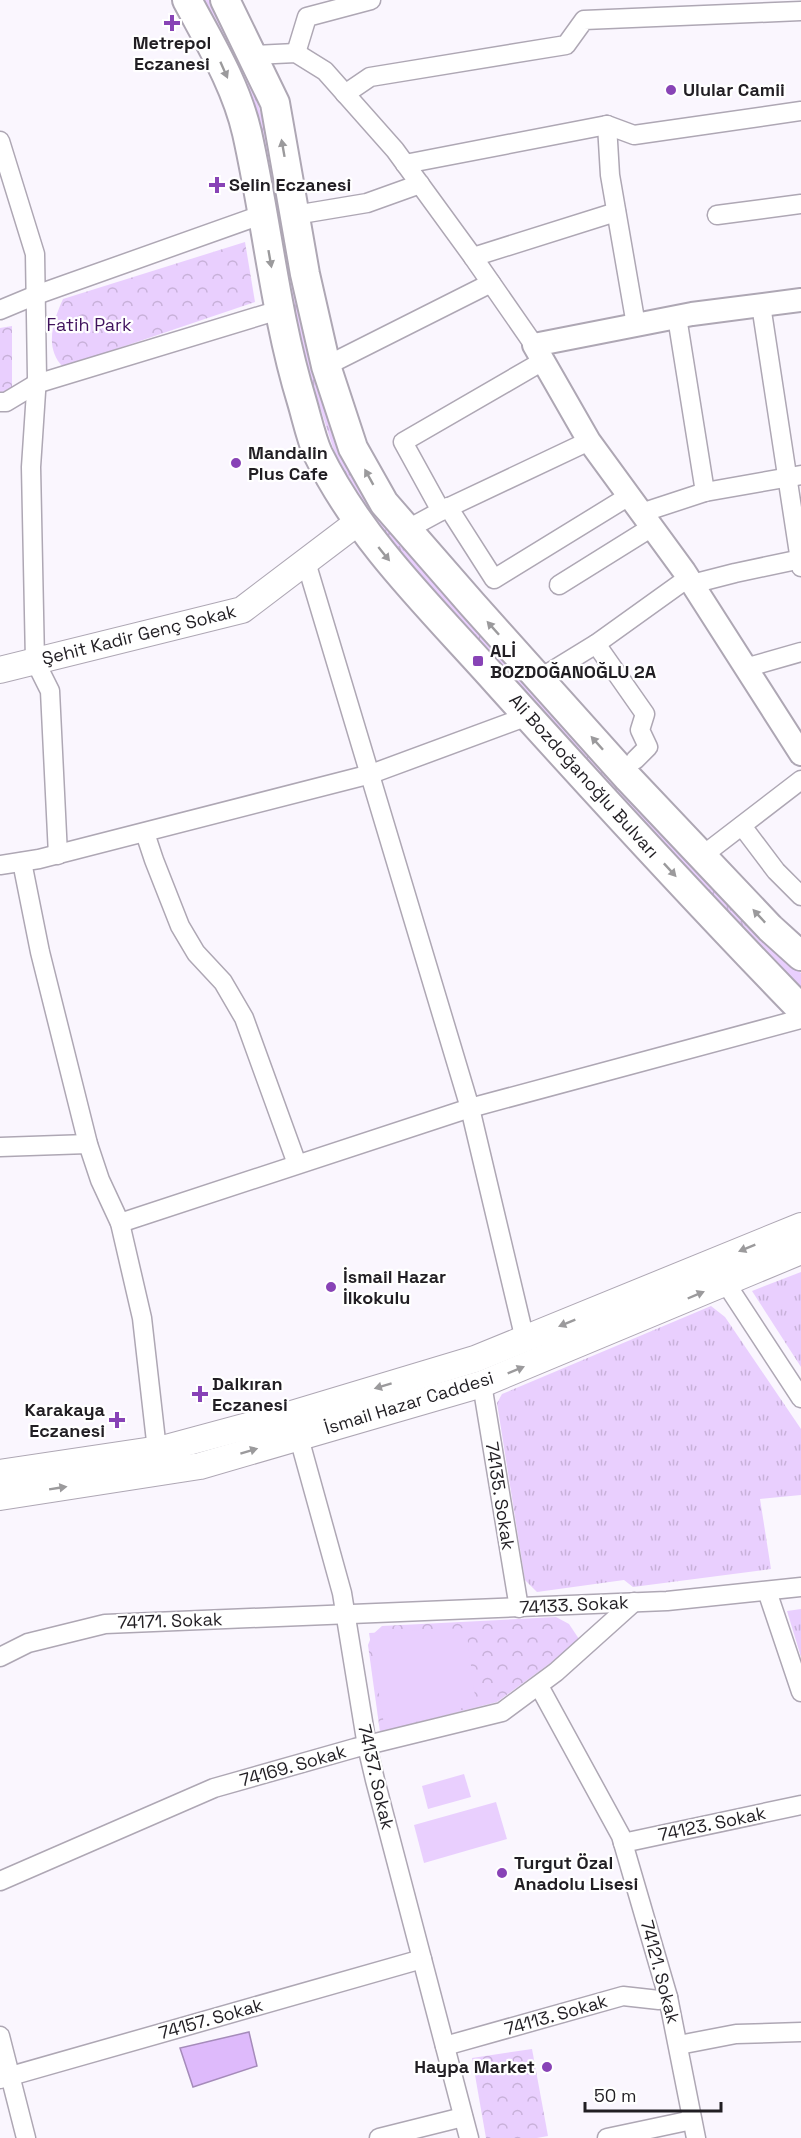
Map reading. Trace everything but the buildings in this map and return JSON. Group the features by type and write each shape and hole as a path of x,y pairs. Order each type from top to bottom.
{"main road":[{"name":"Ali Bozdoğanoğlu Bulvarı","path":"188,0 225,69 246,131 279,310 296,381 317,452 358,522 414,590 528,716 733,939 801,1009"},
{"name":"Ali Bozdoğanoğlu Bulvarı","path":"225,0 275,103 305,274 326,366 353,448 384,503 628,778 770,928 801,956"},
{"name":"Şehit Kadir Genç Sokak","path":"0,670 242,610 358,522"},
{"name":"İsmail Hazar Caddesi","path":"0,1497 200,1466 295,1425 525,1340 801,1226"},
{"name":"İsmail Hazar Caddesi","path":"0,1473 157,1450 295,1425 482,1384 801,1251"}],"street":[{"path":"296,53 307,17 371,0"},
{"path":"345,94 370,77 566,45 584,20 801,10"},
{"path":"252,55 296,53 325,71 405,164 473,257 538,353 589,441 690,581 801,754"},
{"path":"405,164 607,125 634,135 801,111"},
{"path":"607,125 610,176 636,325"},
{"path":"1,146 35,254 36,384 31,467 35,661 50,691 58,855"},
{"path":"295,215 367,203 420,184"},
{"path":"717,215 801,204"},
{"path":"473,257 616,212"},
{"path":"0,310 261,215"},
{"path":"326,366 491,283"},
{"path":"794,477 705,492 641,512 494,579 445,509 403,442 538,353 636,325 801,300"},
{"path":"539,679 690,581 800,562 794,477 761,305"},
{"path":"0,402 6,402 36,384 279,310"},
{"path":"677,317 705,492"},
{"path":"406,530 445,509 589,441"},
{"path":"560,585 641,512"},
{"path":"306,561 471,1108 525,1340"},
{"path":"596,644 645,714 640,730 648,747 635,760"},
{"path":"745,668 801,652"},
{"path":"0,865 58,855 371,774 528,716"},
{"path":"702,856 801,780"},
{"path":"742,826 776,871 801,896"},
{"path":"145,832 180,926 196,953 223,982 244,1018 297,1164"},
{"path":"22,862 40,952 88,1144 100,1180 120,1223 142,1318 157,1450"},
{"path":"120,1223 471,1108 801,1019"},
{"path":"0,1147 88,1144"},
{"path":"725,1282 801,1398"},
{"name":"74135. Sokak","path":"482,1384 519,1608"},
{"name":"74137. Sokak","path":"295,1425 342,1593 367,1746 469,2138"},
{"name":"74133. Sokak","path":"346,1614 667,1601 801,1587"},
{"path":"766,1591 801,1692"},
{"name":"74169. Sokak","path":"0,1881 214,1788 502,1712 588,1645 634,1602"},
{"name":"74171. Sokak","path":"0,1657 28,1643 105,1624 346,1614"},
{"name":"74121. Sokak","path":"538,1686 623,1843 668,1998 696,2138"},
{"name":"74123. Sokak","path":"623,1843 801,1805"},
{"name":"74157. Sokak","path":"6,2078 422,1959"},
{"name":"74113. Sokak","path":"445,2046 623,1995 659,2000 668,1998"},
{"path":"679,2045 736,2034 801,2032"},
{"path":"0,2036 6,2078 26,2138"},
{"path":"380,2138 463,2117"},
{"path":"607,2138 692,2120"}],"green space":[{"path":"203,0 210,0 248,74 267,132 366,498 399,543 684,857 801,973 801,991 715,904 392,548 356,503 337,460 305,361"},
{"name":"Fatih Park","path":"245,242 255,302 63,367 57,360 52,334 63,299"},
{"name":"Fatih Park","path":"12,326 12,392 0,393 0,328"},
{"path":"801,1272 801,1367 752,1291"},
{"path":"711,1306 725,1317 801,1429 801,1495 760,1499 771,1569 633,1587 624,1580 537,1592 525,1580 497,1403 502,1394"},
{"path":"801,1609 801,1657 787,1611"},
{"path":"556,1617 569,1624 579,1639 497,1702 380,1732 368,1645 372,1635 382,1626"},
{"path":"466,1628 476,1704 385,1731 369,1633"},
{"path":"464,1774 471,1797 428,1809 422,1786"},
{"path":"496,1802 507,1839 424,1863 414,1825"},
{"path":"532,2049 548,2136 486,2138 472,2058"}],"shaded area":[{"path":"249,2032 257,2066 193,2087 180,2048"}],"place":[{"name":"Metrepol Eczanesi","path":"172,23"},
{"name":"Ulular Camii","path":"671,90"},
{"name":"Selin Eczanesi","path":"217,185"},
{"name":"Mandalin Plus Cafe","path":"236,463"},
{"name":"ALİ BOZDOĞANOĞLU 2A","path":"478,661"},
{"name":"İsmail Hazar İlkokulu","path":"331,1287"},
{"name":"Dalkıran Eczanesi","path":"200,1394"},
{"name":"Karakaya Eczanesi","path":"117,1420"},
{"name":"Turgut Özal Anadolu Lisesi","path":"502,1873"},
{"name":"Haypa Market","path":"547,2067"}]}
